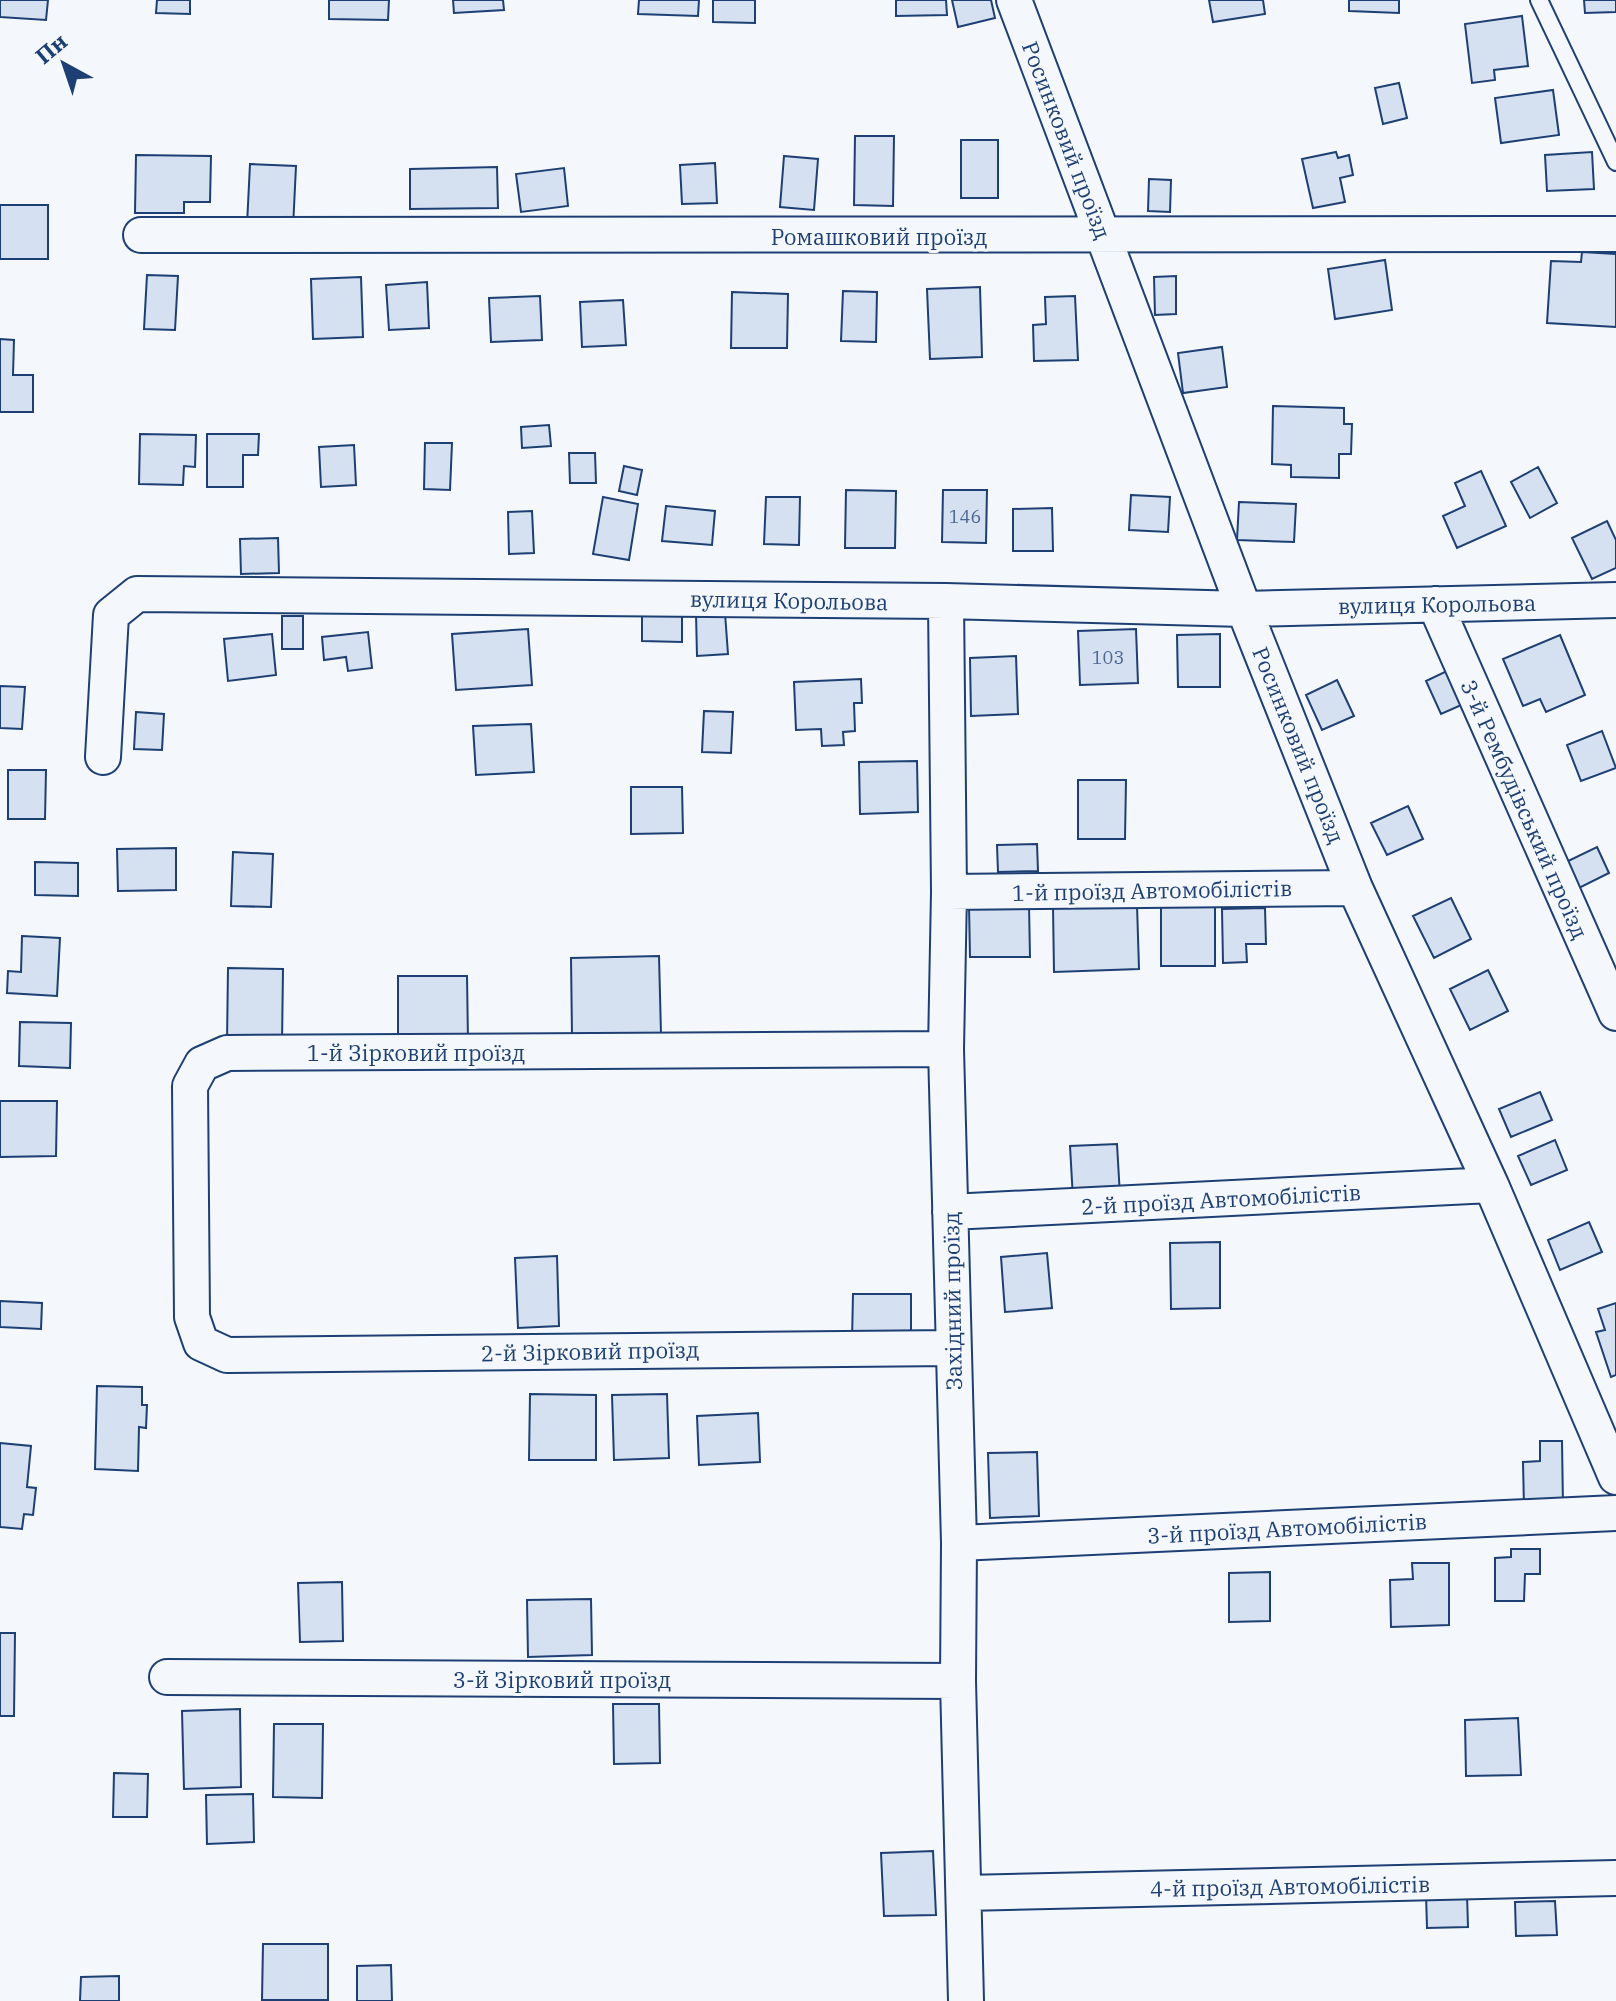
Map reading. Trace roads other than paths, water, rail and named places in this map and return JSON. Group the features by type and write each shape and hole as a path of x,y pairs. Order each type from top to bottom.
{"street":[{"name":"Росинковий проїзд","path":"1014,0 1244,609 1355,888 1491,1185 1616,1477"},
{"name":"Ромашковий проїзд","path":"141,235 1616,234"},
{"name":"вулиця Корольова","path":"103,757 111,615 137,594 946,601 1244,609 1616,600"},
{"name":"Західний проїзд","path":"946,601 949,892 946,1049 959,1543 958,1681 966,2001"},
{"name":"3-й Рембудівський проїзд","path":"1435,604 1616,1013"},
{"name":"1-й проїзд Автомобілістів","path":"949,892 1355,888"},
{"name":"1-й Зірковий проїзд","path":"227,1355 201,1343 192,1317 190,1086 202,1064 227,1053 946,1049"},
{"name":"2-й проїзд Автомобілістів","path":"950,1212 1491,1185"},
{"name":"2-й Зірковий проїзд","path":"227,1355 952,1348"},
{"name":"3-й проїзд Автомобілістів","path":"959,1543 1616,1513"},
{"name":"3-й Зірковий проїзд","path":"167,1677 958,1681"},
{"name":"4-й проїзд Автомобілістів","path":"965,1893 1616,1878"}],"lane":[{"path":"1539,0 1616,162"}]}
